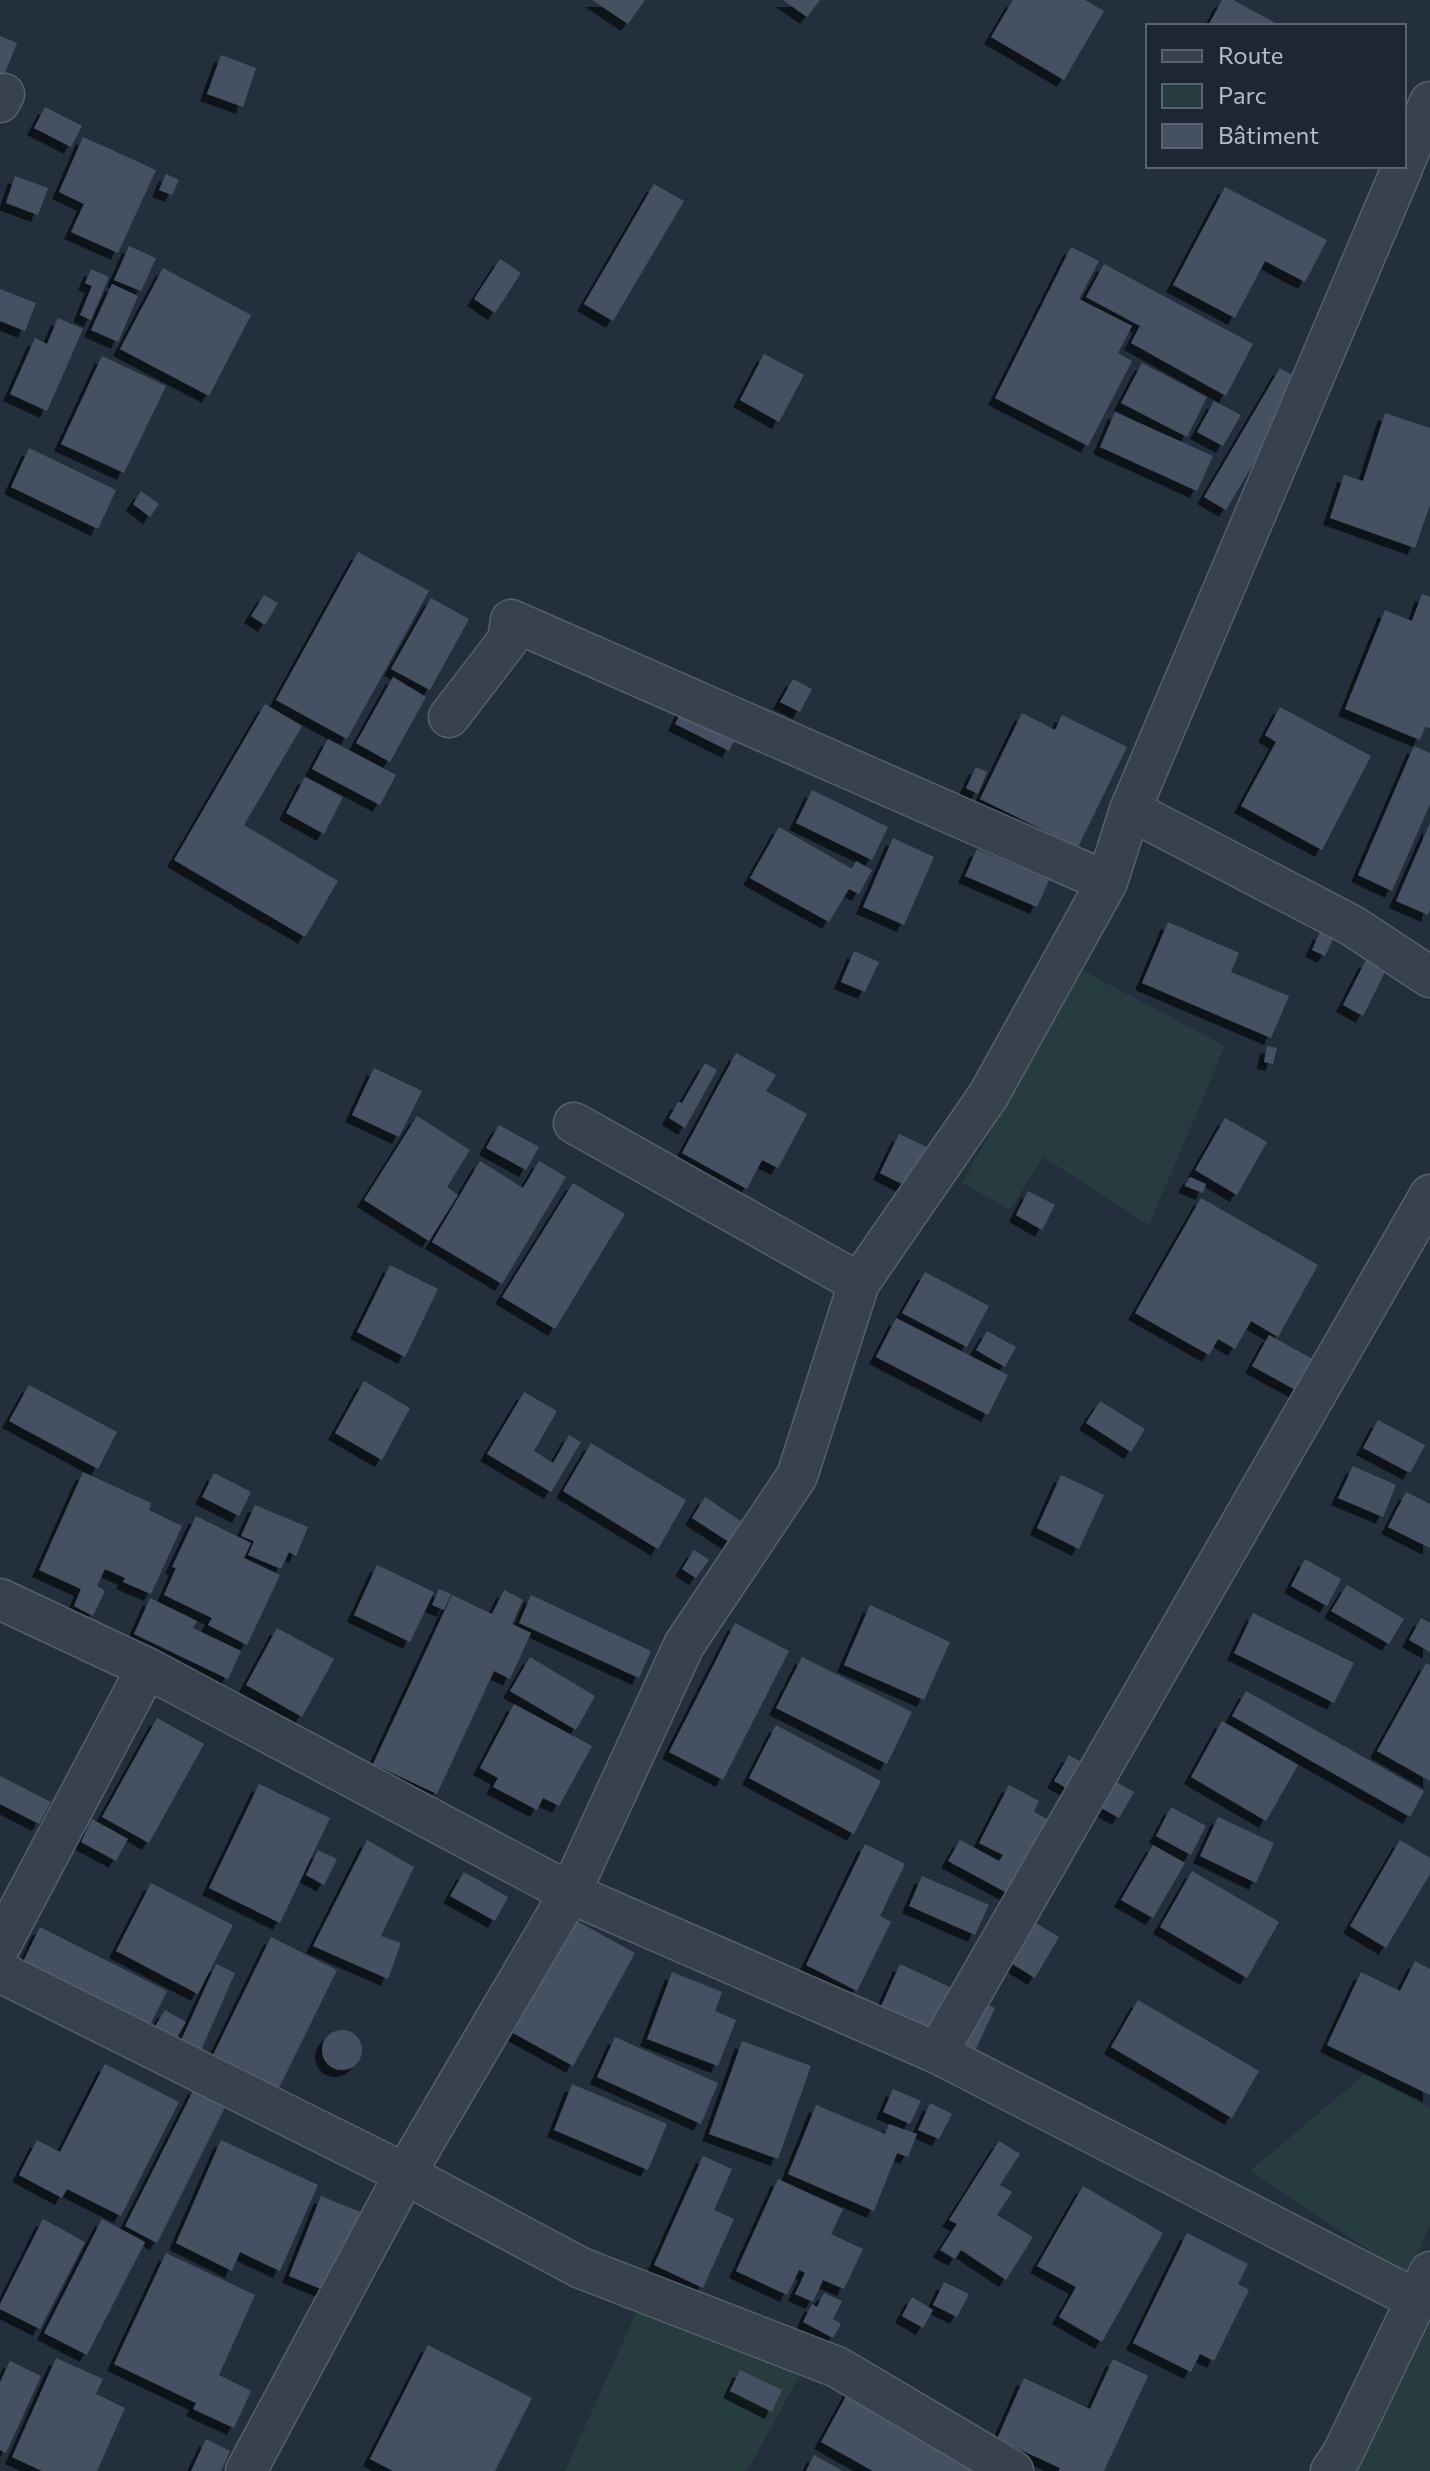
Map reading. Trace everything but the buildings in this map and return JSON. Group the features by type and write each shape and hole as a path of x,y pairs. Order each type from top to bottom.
{"street":[{"path":"1406,157 1430,102"},
{"path":"246,2471 405,2174 570,1893 684,1645 797,1476 859,1283 988,1096 1107,882 1130,810 1401,168"},
{"path":"449,717 508,640 511,620 1107,882"},
{"path":"1130,810 1351,925 1430,977"},
{"path":"574,1123 859,1283"},
{"path":"937,2053 1430,1195"},
{"path":"0,1599 147,1668 570,1893 937,2053 1423,2285 1342,2455 1331,2471"},
{"path":"0,1946 147,1668"},
{"path":"0,1972 405,2174 581,2268 837,2367 1013,2471"}],"green space":[{"path":"1080,969 1225,1046 1149,1225 1043,1157 1010,1210 962,1183"},
{"path":"1365,2074 1430,2108 1430,2224 1408,2276 1250,2171"},
{"path":"644,2295 809,2359 747,2471 565,2471"},
{"path":"1430,2304 1430,2471 1339,2471"}]}
